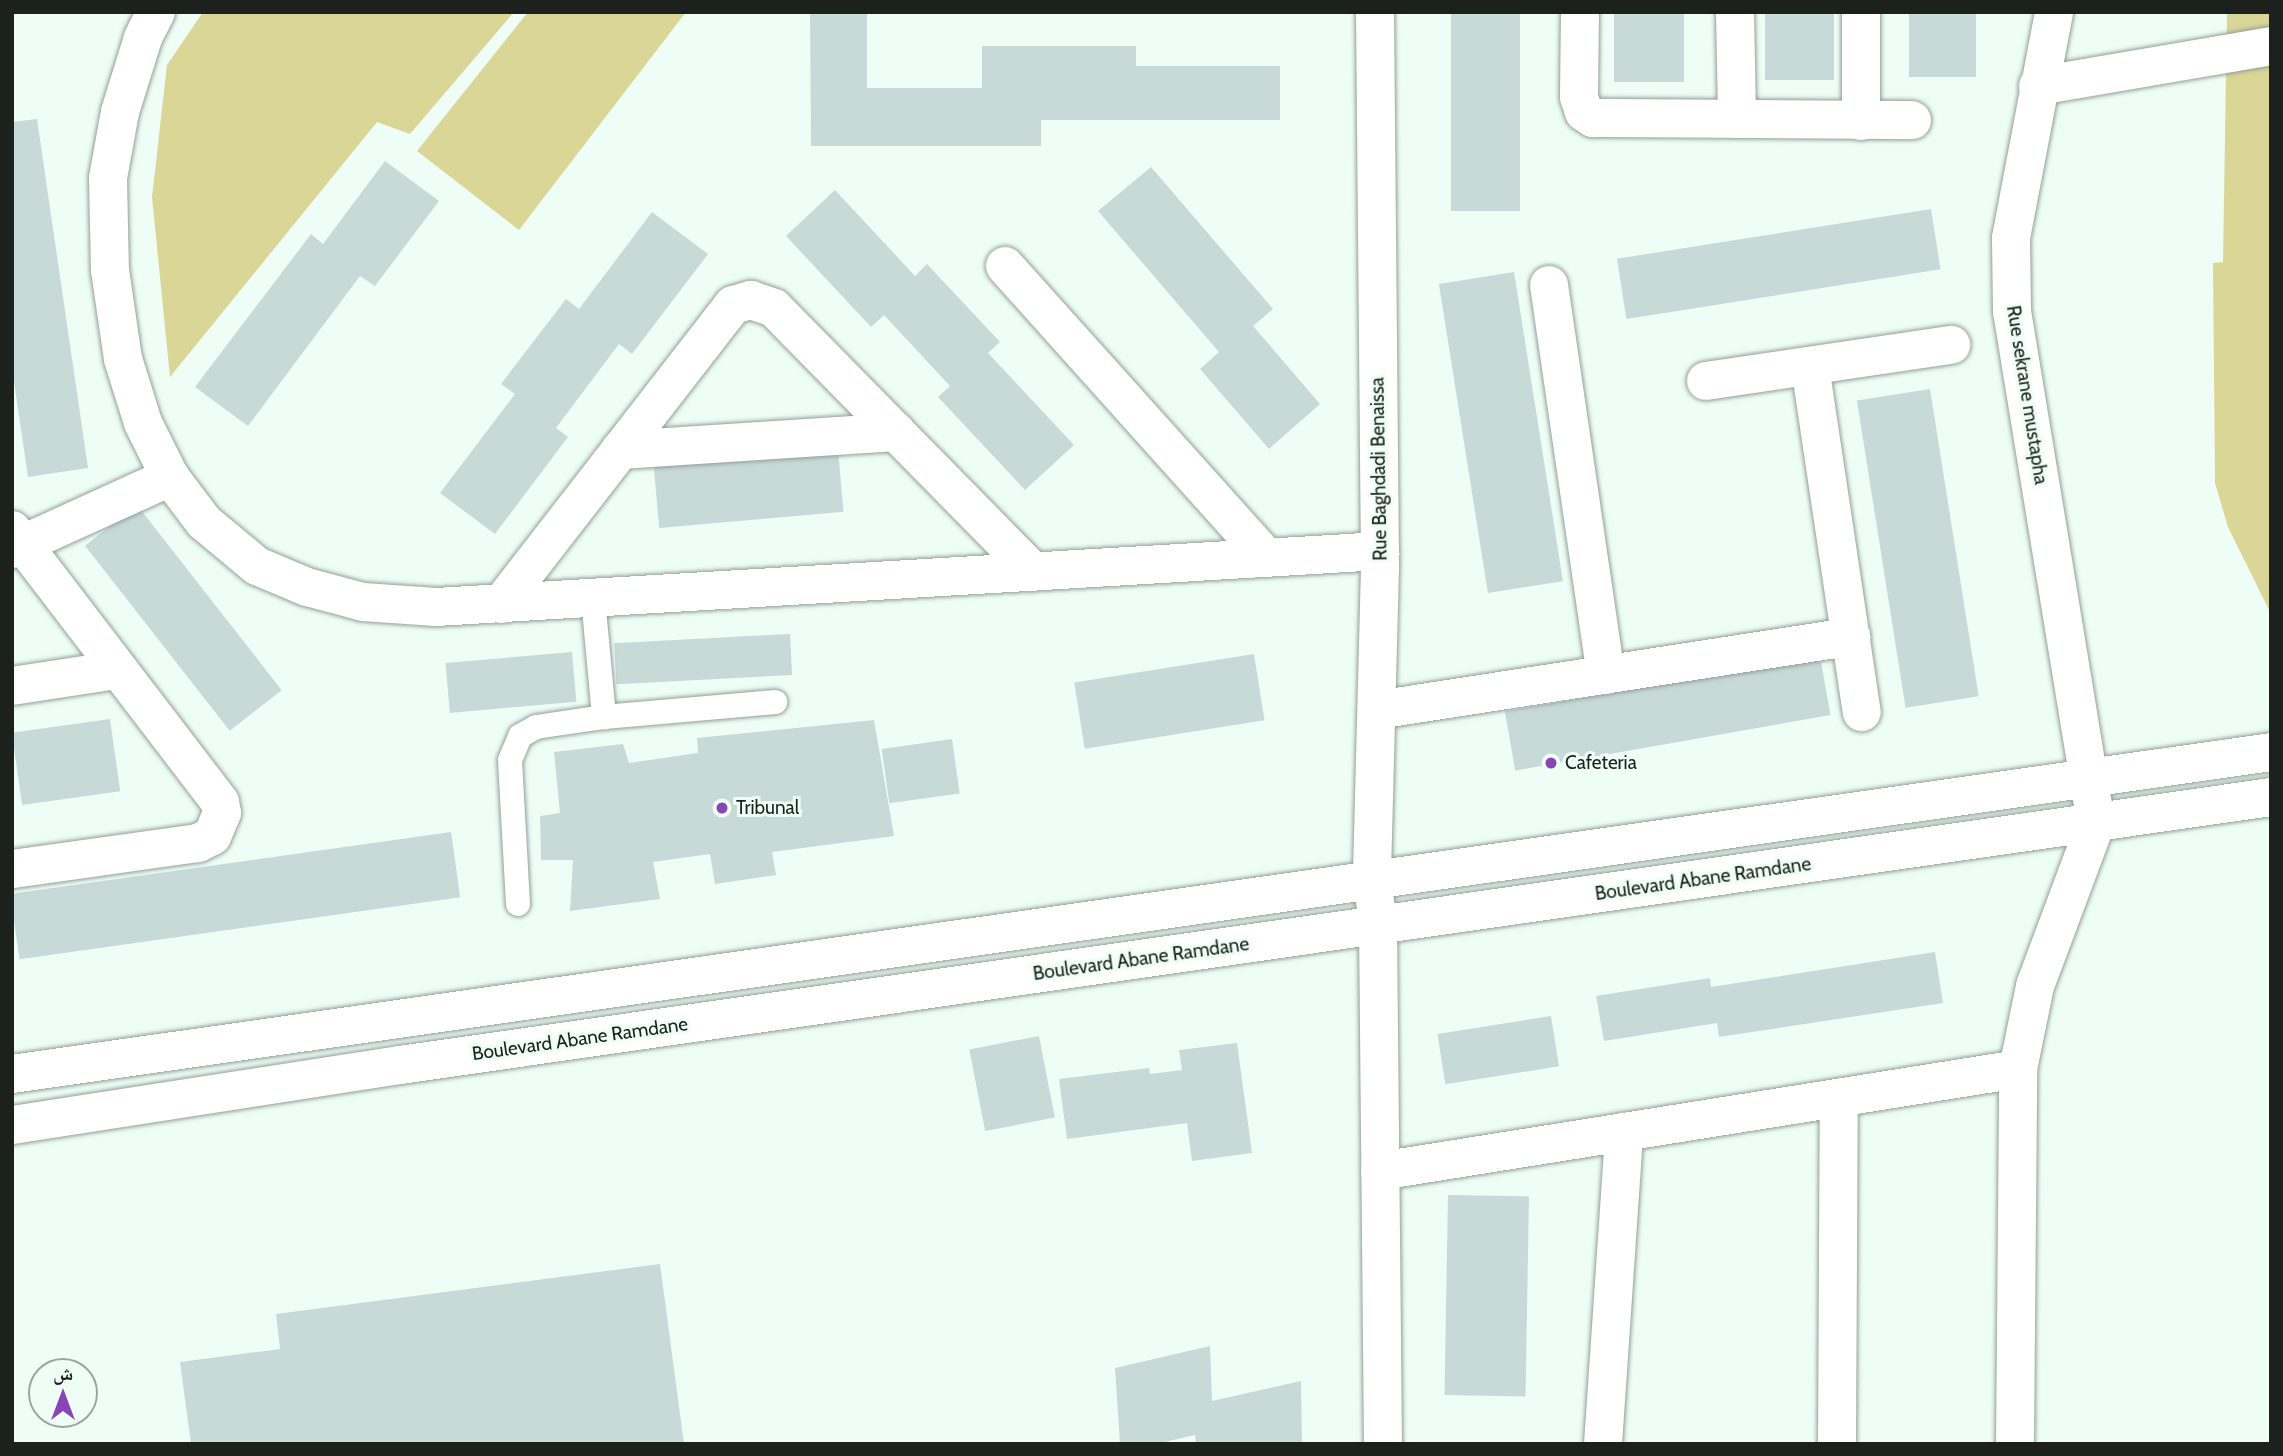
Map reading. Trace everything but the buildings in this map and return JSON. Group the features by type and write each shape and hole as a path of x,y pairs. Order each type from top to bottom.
{"street":[{"path":"156,12 143,38 120,112 108,178 110,270 123,359 143,424 170,477 204,522 257,566 307,587 363,602 436,607 1380,551"},
{"name":"Rue Baghdadi Benaissa","path":"1375,12 1380,551 1373,877 1378,925 1383,1444"},
{"path":"1580,12 1579,97 1584,112 1593,118 1912,120"},
{"path":"1735,12 1737,119"},
{"path":"1861,12 1861,121"},
{"name":"Rue sekrane mustapha","path":"2054,12 2011,238 2012,311 2096,823"},
{"path":"2038,86 2271,46"},
{"path":"1005,266 1268,558"},
{"path":"1549,285 1606,675"},
{"path":"501,604 733,305 751,300 774,308 1033,572"},
{"path":"1706,381 1951,345"},
{"path":"1810,366 1863,712"},
{"path":"620,450 896,432"},
{"path":"12,869 198,843 220,827 220,802 16,542 170,477"},
{"path":"1377,710 1851,638"},
{"path":"12,686 117,670"},
{"path":"12,1074 1373,877 2271,752"},
{"name":"Boulevard Abane Ramdane","path":"12,1125 414,1063 2271,797"},
{"path":"2015,1444 2018,1069 2035,986 2096,823"},
{"path":"1380,1171 1839,1100 2018,1069"},
{"path":"1836,1444 1839,1100"},
{"path":"1603,1444 1625,1132"}],"lane":[{"path":"593,598 604,717"},
{"path":"518,904 513,749 520,736 536,727 604,717 775,702"}],"shaded area":[{"path":"203,12 514,12 410,134 377,122 170,377 152,197 167,65"},
{"path":"528,12 686,12 519,230 417,151"},
{"path":"2227,12 2271,12 2271,614 2228,527 2215,483 2213,263 2223,262"}],"place":[{"name":"Cafeteria","path":"1551,763"},
{"name":"Tribunal","path":"722,808"}]}
